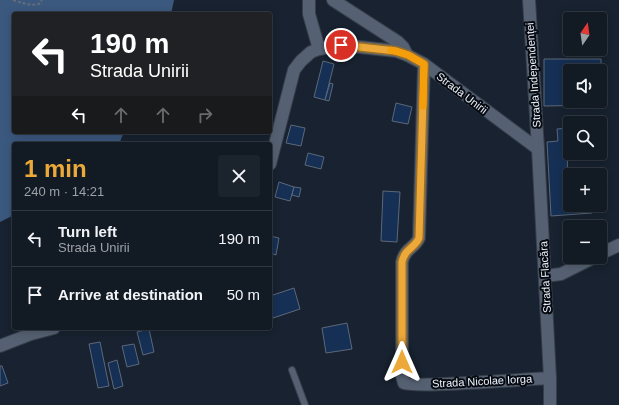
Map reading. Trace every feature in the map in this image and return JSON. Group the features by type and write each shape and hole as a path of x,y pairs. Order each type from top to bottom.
{"street":[{"path":"309,0 309,14 318,49"},
{"path":"333,0 345,4 398,42 408,55"},
{"name":"Strada Independenței","path":"528,0 538,149"},
{"name":"Strada Unirii","path":"272,156 294,70 311,52 318,49 341,45 396,51 408,55 424,64 538,149"},
{"name":"Strada Nicolae Iorga","path":"424,64 419,238 417,242 407,250 402,262 402,376 404,383 407,385 550,378"},
{"name":"Strada Flacăra","path":"538,149 550,378 550,405"},
{"path":"607,251 619,245"},
{"path":"545,276 561,274 581,264"},
{"path":"0,346 31,334 46,330"}],"lane":[{"path":"292,370 304,405"}],"path":[{"path":"13,0 24,4 33,5 39,4 42,0"}],"shaded area":[{"path":"0,0 174,0 171,12 12,12 12,134 123,134 120,142 12,142 12,216 0,222"}],"building":[{"path":"544,59 601,59 601,64 563,64 563,106 544,106"},
{"path":"323,61 334,64 325,100 314,97"},
{"path":"330,83 333,84 329,101 325,100"},
{"path":"396,103 412,107 408,124 392,121"},
{"path":"291,125 305,128 301,146 286,143"},
{"path":"557,129 563,129 563,160 567,160 567,168 563,168 563,212 592,213 551,216 547,142 558,141"},
{"path":"308,153 324,157 321,169 305,165"},
{"path":"279,182 294,187 290,201 275,197"},
{"path":"294,187 301,188 299,197 292,195"},
{"path":"383,191 400,192 397,242 381,241"},
{"path":"272,236 279,238 276,255 272,254"},
{"path":"294,288 300,309 273,318 272,295"},
{"path":"347,323 352,349 326,353 322,328"},
{"path":"149,330 154,352 143,355 137,332"},
{"path":"100,342 109,386 98,388 89,344"},
{"path":"134,344 139,364 127,367 122,346"},
{"path":"117,360 123,386 114,389 108,363"},
{"path":"0,366 2,366 8,383 0,386"}],"slow traffic":[{"path":"391,50 408,55 424,64 423,106"}],"route":[{"path":"341,45 396,51 408,55 424,64 419,238 417,242 407,250 402,262 402,362"}]}
